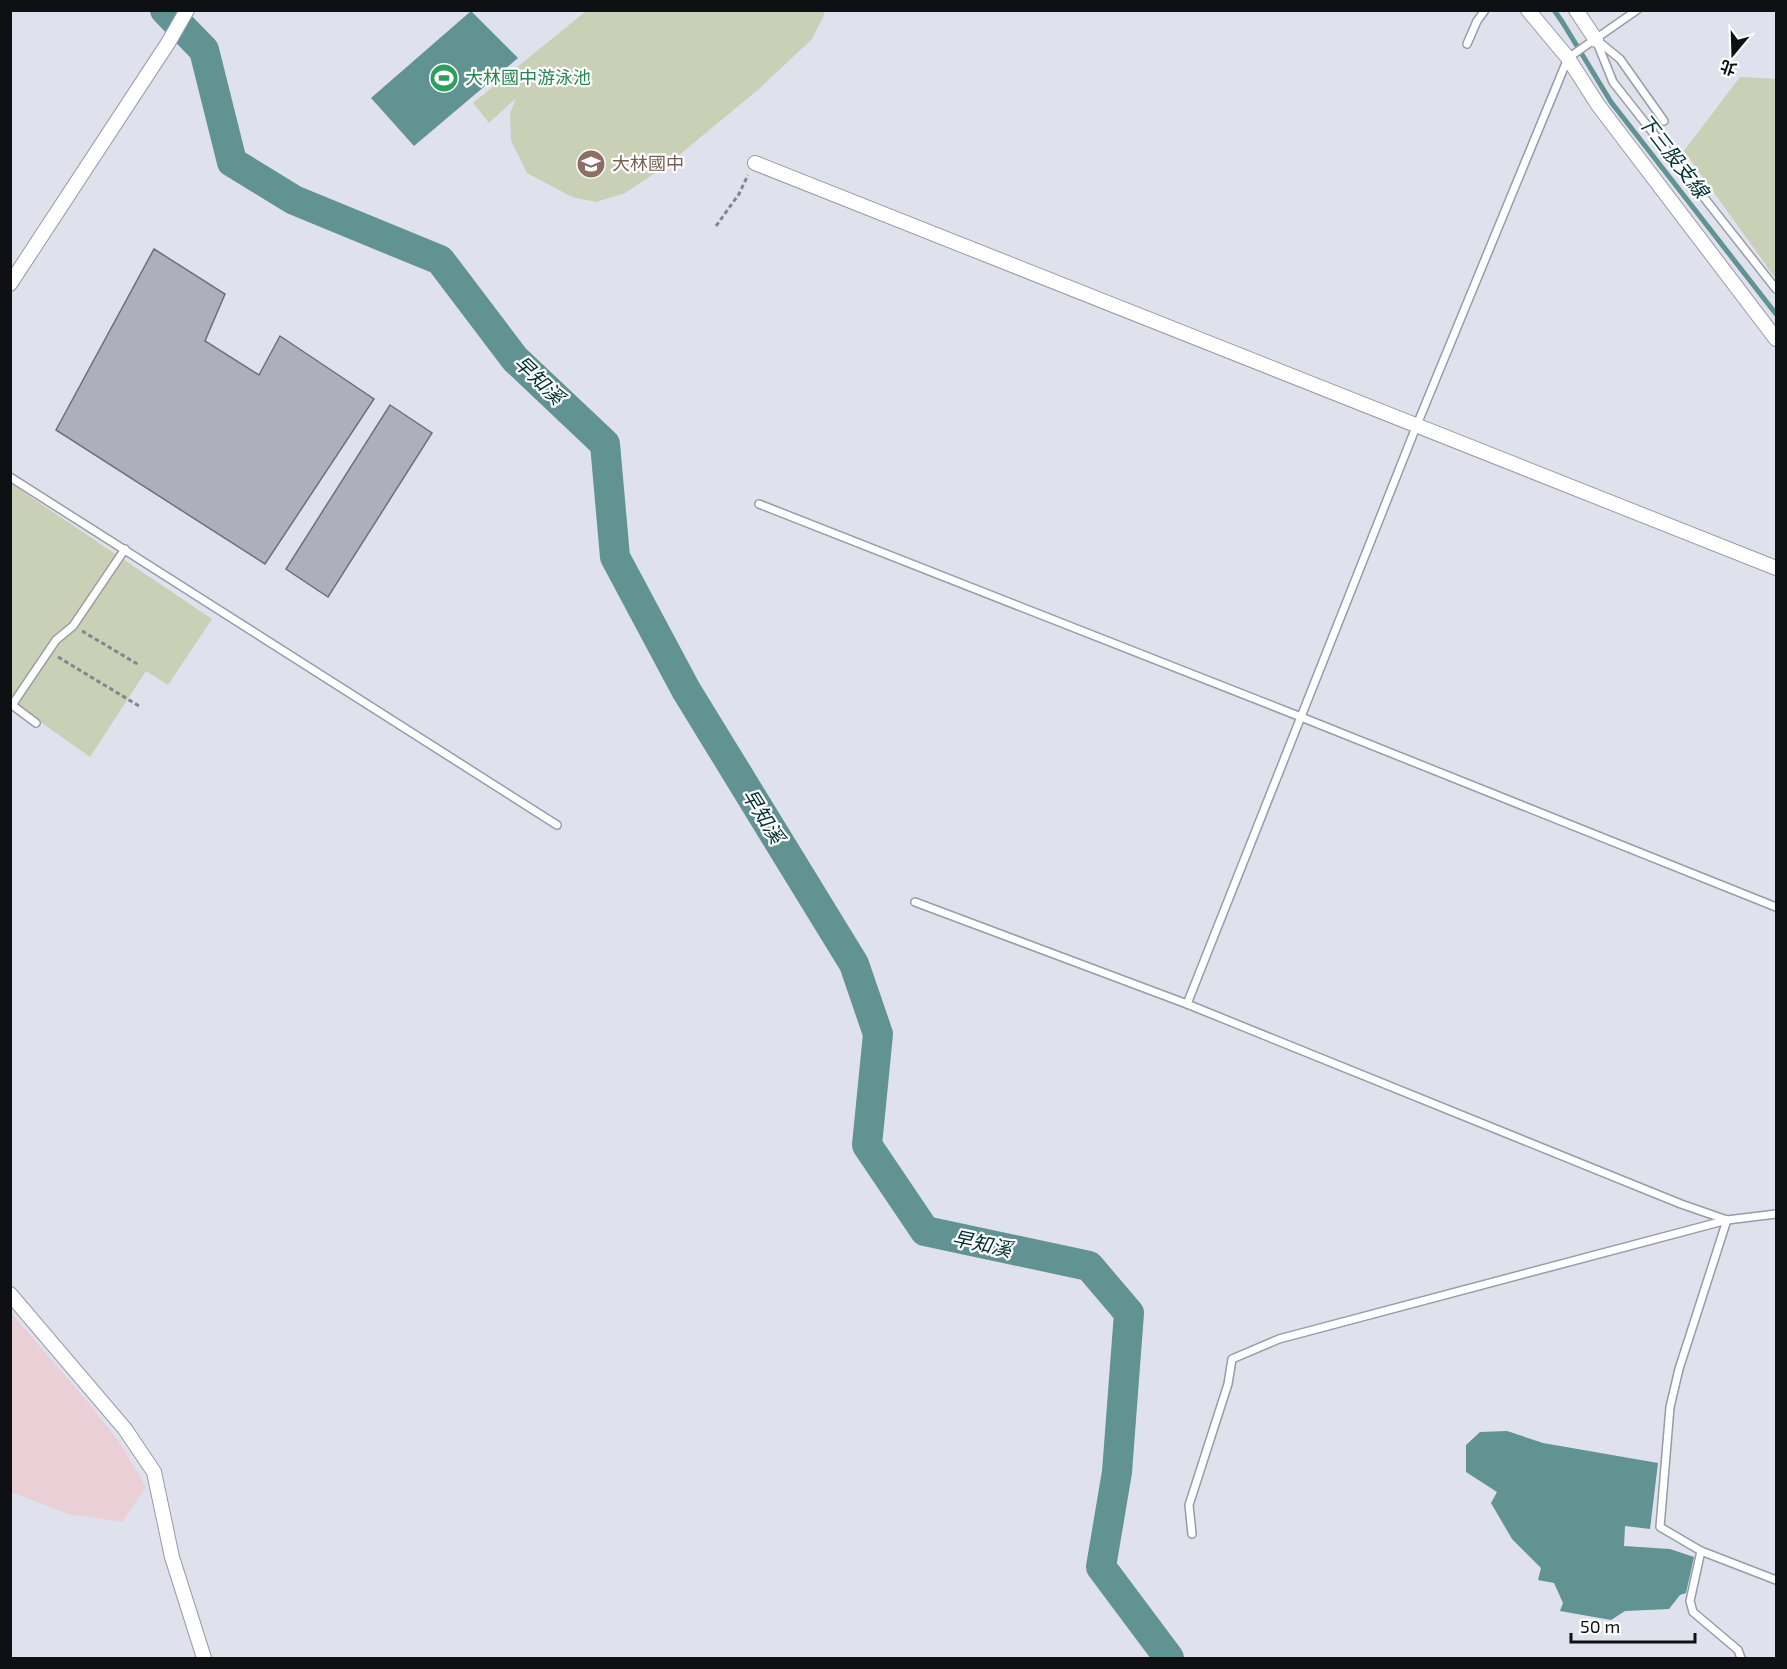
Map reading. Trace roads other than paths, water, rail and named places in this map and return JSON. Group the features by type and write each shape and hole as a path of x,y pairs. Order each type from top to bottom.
{"street":[{"path":"10,284 168,44 187,10"},
{"path":"1528,10 1568,58 1598,105 1776,339"},
{"path":"1576,10 1596,40"},
{"path":"755,164 1776,568"},
{"path":"10,1294 125,1429 154,1472 172,1557 204,1659"}],"lane":[{"path":"1467,44 1477,21 1485,10"},
{"path":"1187,1004 1416,427 1568,58 1637,10"},
{"path":"1596,40 1620,59 1664,121"},
{"path":"1596,40 1613,82 1776,289"},
{"path":"10,477 557,825"},
{"path":"759,504 1776,907"},
{"path":"36,723 11,705 56,640 73,626 124,549"},
{"path":"915,902 1187,1004 1727,1220"},
{"path":"1192,1533 1189,1505 1228,1384 1232,1359 1279,1339 1727,1220 1776,1214"},
{"path":"1727,1220 1678,1369 1670,1407 1660,1527 1701,1551 1776,1580"},
{"path":"1701,1551 1690,1601 1693,1612 1738,1650 1741,1659"}],"waterway":[{"name":"早知溪","path":"165,10 204,50 232,162 294,200 440,260 515,359 605,444 615,557 686,690 854,964 878,1034 867,1145 925,1231 1089,1266 1129,1313 1117,1472 1101,1567 1169,1658"},
{"name":"下三股支線","path":"1554,10 1611,102 1776,314"}],"place":[{"name":"大林國中游泳池","path":"444,78"},
{"name":"大林國中","path":"591,164"}]}
